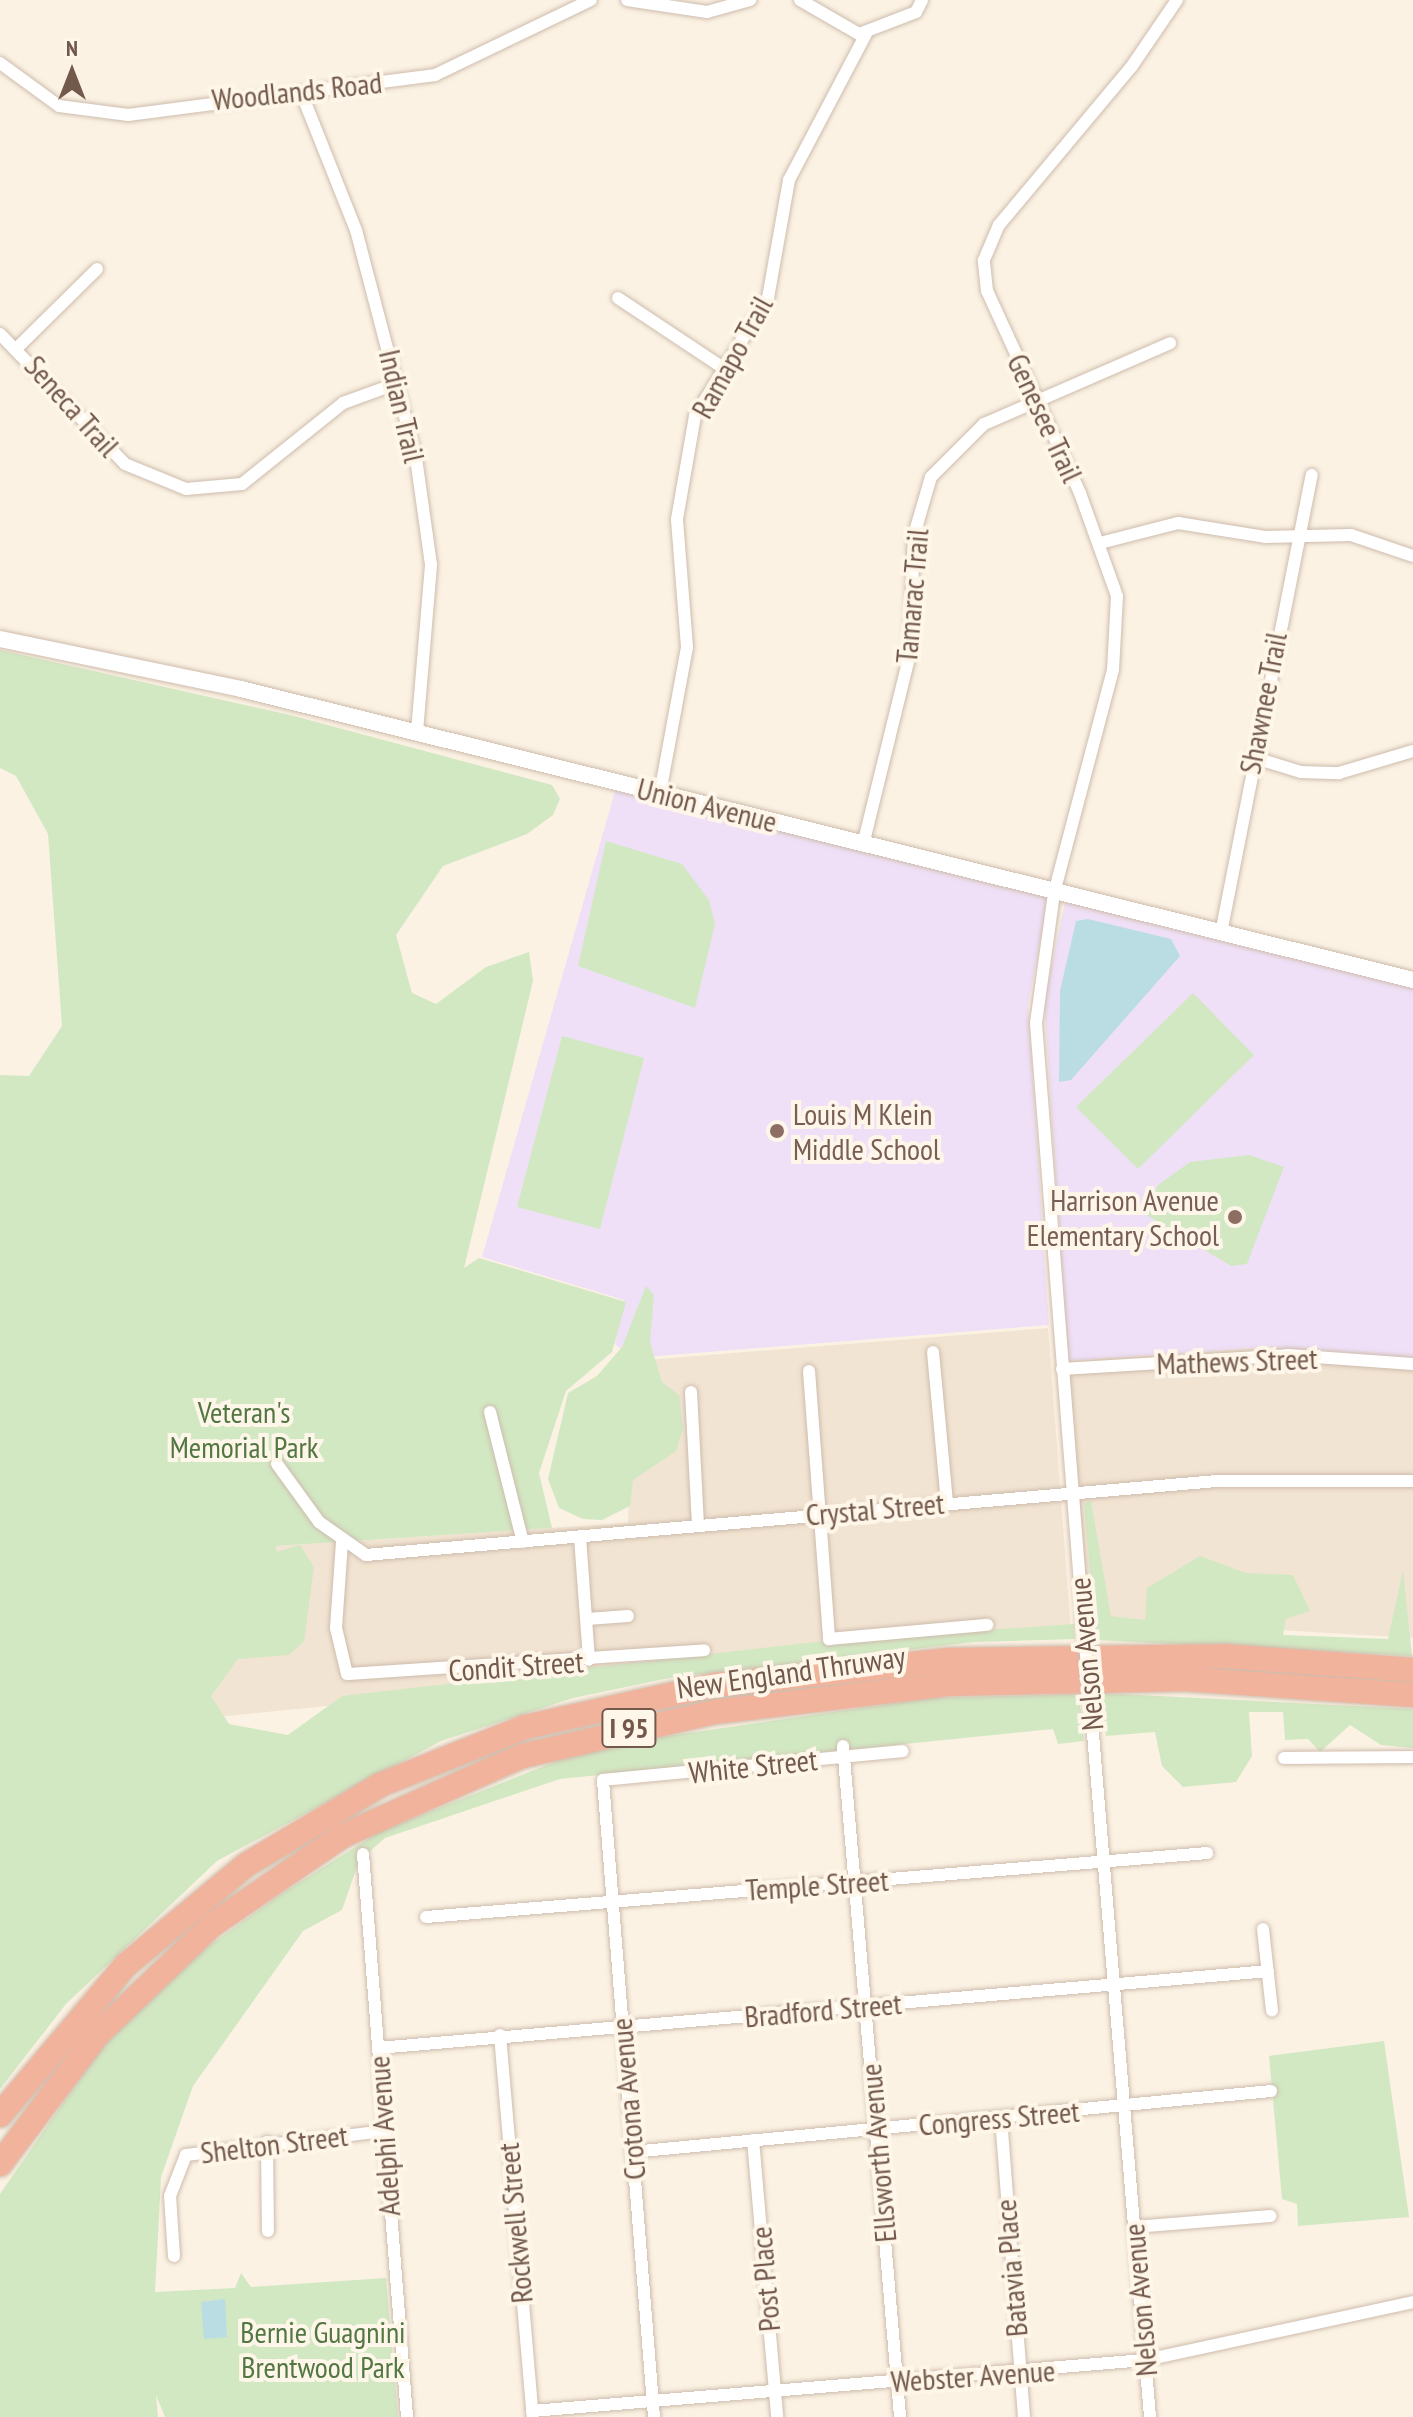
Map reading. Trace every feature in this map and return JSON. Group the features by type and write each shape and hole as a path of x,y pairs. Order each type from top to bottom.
{"highway":[{"name":"New England Thruway","path":"0,2115 126,1965 246,1865 380,1785 525,1727 678,1691 936,1661 1170,1655 1413,1670"},
{"name":"New England Thruway","path":"0,2164 98,2034 212,1925 342,1836 522,1756 714,1712 961,1683 1184,1679 1413,1695"}],"street":[{"name":"Woodlands Road","path":"0,63 59,106 99,113 301,92 435,75 591,0"},
{"path":"627,0 707,12 750,0"},
{"path":"800,0 846,31 866,34 916,12 922,0"},
{"name":"Genesee Trail","path":"1054,893 1113,670 1117,596 1100,543 987,291 987,242 1132,66 1177,0"},
{"name":"Ramapo Trail","path":"660,793 687,647 677,519 681,477 695,416 768,298 789,180 866,34"},
{"name":"Indian Trail","path":"301,92 356,230 398,383 431,565 417,733"},
{"path":"18,347 97,269"},
{"path":"618,298 725,369"},
{"name":"Seneca Trail","path":"0,334 18,347 125,464 186,489 242,484 343,403 398,383"},
{"name":"Tamarac Trail","path":"863,845 910,653 924,491 969,434 1036,401 1170,343"},
{"name":"Shawnee Trail","path":"1221,933 1294,538 1312,475"},
{"path":"1100,543 1178,523 1294,538 1351,535 1413,556"},
{"name":"Union Avenue","path":"0,639 417,733 1413,980"},
{"path":"1252,757 1301,772 1339,773 1413,751"},
{"name":"Nelson Avenue","path":"1054,893 1036,1023 1150,2417"},
{"path":"933,1352 947,1503"},
{"name":"Mathews Street","path":"1062,1369 1288,1355 1413,1364"},
{"path":"809,1371 829,1639 987,1625"},
{"path":"691,1392 698,1526"},
{"path":"490,1412 523,1542"},
{"path":"277,1464 300,1503 342,1542"},
{"name":"Crystal Street","path":"342,1542 366,1555 947,1503 1257,1479 1413,1481"},
{"path":"580,1537 589,1660"},
{"name":"Condit Street","path":"342,1542 340,1657 347,1674 367,1678 704,1650"},
{"path":"587,1619 628,1616"},
{"name":"White Street","path":"603,1780 843,1751 903,1751"},
{"name":"Ellsworth Avenue","path":"843,1751 900,2417"},
{"path":"1284,1758 1413,1757"},
{"name":"Crotona Avenue","path":"603,1780 654,2410"},
{"name":"Temple Street","path":"426,1917 611,1899 855,1883 1207,1853"},
{"name":"Adelphi Avenue","path":"363,1854 407,2417"},
{"path":"1263,1929 1272,2011"},
{"name":"Bradford Street","path":"378,2048 500,2035 1268,1971"},
{"name":"Rockwell Street","path":"500,2035 532,2414"},
{"name":"Congress Street","path":"632,2152 1271,2091"},
{"name":"Batavia Place","path":"1001,2118 1024,2417"},
{"name":"Shelton Street","path":"174,2256 169,2212 177,2174 194,2150 384,2131"},
{"name":"Post Place","path":"753,2140 777,2417"},
{"path":"267,2142 268,2231"},
{"path":"1134,2227 1271,2216"},
{"name":"Webster Avenue","path":"532,2414 654,2410 775,2392 1145,2360 1413,2302"}],"shaded area":[{"name":"Louis M Klein Middle School","path":"616,788 1049,897 1028,1005 1049,1325 633,1358 615,1344 624,1300 482,1257"},
{"name":"Harrison Avenue Elementary School","path":"1066,898 1413,984 1413,1358 1271,1347 1068,1361 1044,1000"},
{"path":"1048,1328 1071,1631 197,1719 201,1652 264,1646 276,1546 628,1523 633,1361"},
{"path":"1271,1347 1413,1358 1413,1638 1089,1619 1068,1361"}],"green space":[{"name":"Veteran's Memorial Park","path":"0,650 290,715 552,785 560,799 553,815 527,834 443,866 396,935 412,993 436,1004 486,967 529,952 533,981 464,1268 479,1258 626,1302 612,1352 566,1391 539,1473 552,1528 276,1546 276,1552 300,1545 314,1567 304,1641 289,1655 238,1659 211,1696 229,1724 288,1735 342,1696 824,1641 1074,1624 1075,1639 974,1642 669,1678 573,1698 441,1741 217,1861 66,2004 0,2089 0,1075 29,1076 62,1026 48,834 16,776 0,768"},
{"path":"606,841 682,864 709,900 715,924 695,1008 578,966"},
{"path":"1193,993 1254,1055 1138,1169 1076,1107"},
{"path":"562,1036 644,1058 600,1229 517,1207"},
{"path":"1249,1155 1284,1167 1247,1264 1231,1266 1145,1214 1158,1185 1190,1162"},
{"path":"646,1286 654,1295 650,1342 662,1382 679,1395 683,1429 676,1451 633,1480 630,1506 602,1520 583,1519 559,1508 548,1479 568,1393 597,1376 622,1347"},
{"path":"1091,1501 1111,1616 1145,1620 1147,1588 1200,1556 1246,1573 1293,1575 1310,1611 1286,1619 1283,1635 1388,1639 1403,1570 1412,1656 1096,1640 1084,1503"},
{"path":"1100,1693 1413,1709 1413,1748 1381,1745 1350,1725 1320,1752 1308,1739 1285,1740 1283,1712 1249,1712 1252,1756 1236,1782 1183,1787 1162,1766 1155,1732 1106,1736"},
{"name":"Bernie Guagnini Brentwood Park","path":"1079,1694 1084,1741 1058,1744 1053,1729 560,1779 385,1838 359,1861 342,1910 303,1931 193,2086 161,2177 155,2292 235,2288 241,2273 251,2287 386,2278 398,2417 165,2417 156,2395 158,2417 0,2417 0,2194 105,2042 203,1950 281,1894 379,1832 592,1747 930,1698"},
{"path":"1384,2041 1409,2217 1298,2226 1297,2204 1282,2199 1269,2056"}],"water":[{"path":"1088,919 1171,939 1180,956 1071,1080 1059,1082 1060,991 1076,921"},
{"path":"225,2299 227,2337 204,2339 201,2302"}],"place":[{"name":"Louis M Klein Middle School","path":"777,1131"},
{"name":"Harrison Avenue Elementary School","path":"1235,1217"}]}
